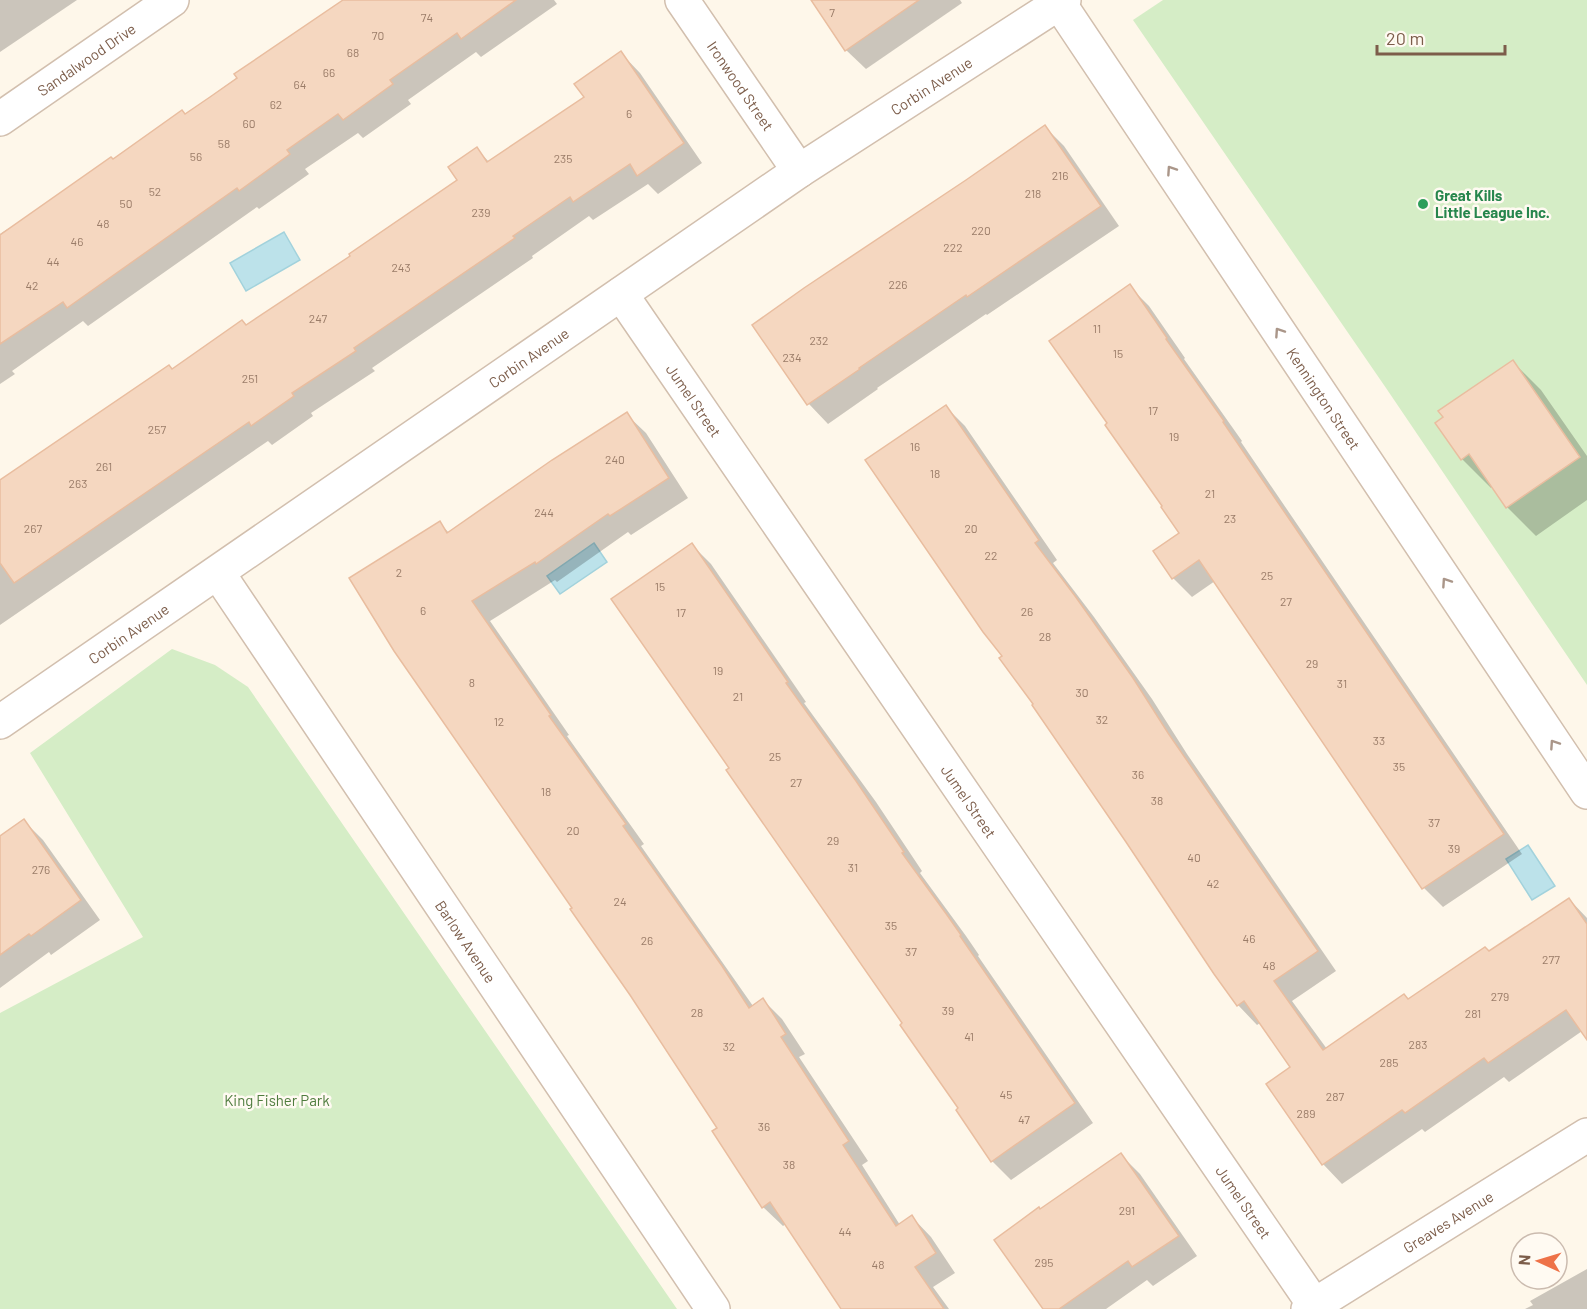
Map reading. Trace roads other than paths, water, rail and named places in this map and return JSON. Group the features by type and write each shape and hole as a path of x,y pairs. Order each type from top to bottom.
{"street":[{"name":"Sandalwood Drive","path":"0,119 172,0"},
{"name":"Ironwood Street","path":"682,0 799,171"},
{"name":"Corbin Avenue","path":"0,722 799,171 1061,2"},
{"name":"Kennington Street","path":"1061,2 1587,792"},
{"name":"Jumel Street","path":"621,294 1314,1308"},
{"name":"Barlow Avenue","path":"218,573 713,1309"},
{"name":"Greaves Avenue","path":"1314,1308 1587,1135"}],"water":[{"path":"284,232 300,260 246,291 230,263"},
{"path":"594,543 607,562 560,594 547,576"},
{"path":"1528,845 1555,886 1532,900 1506,859"}],"place":[{"name":"Great Kills Little League Inc.","path":"1423,204"}],"park label":[{"name":"King Fisher Park","path":"277,1100"}]}
